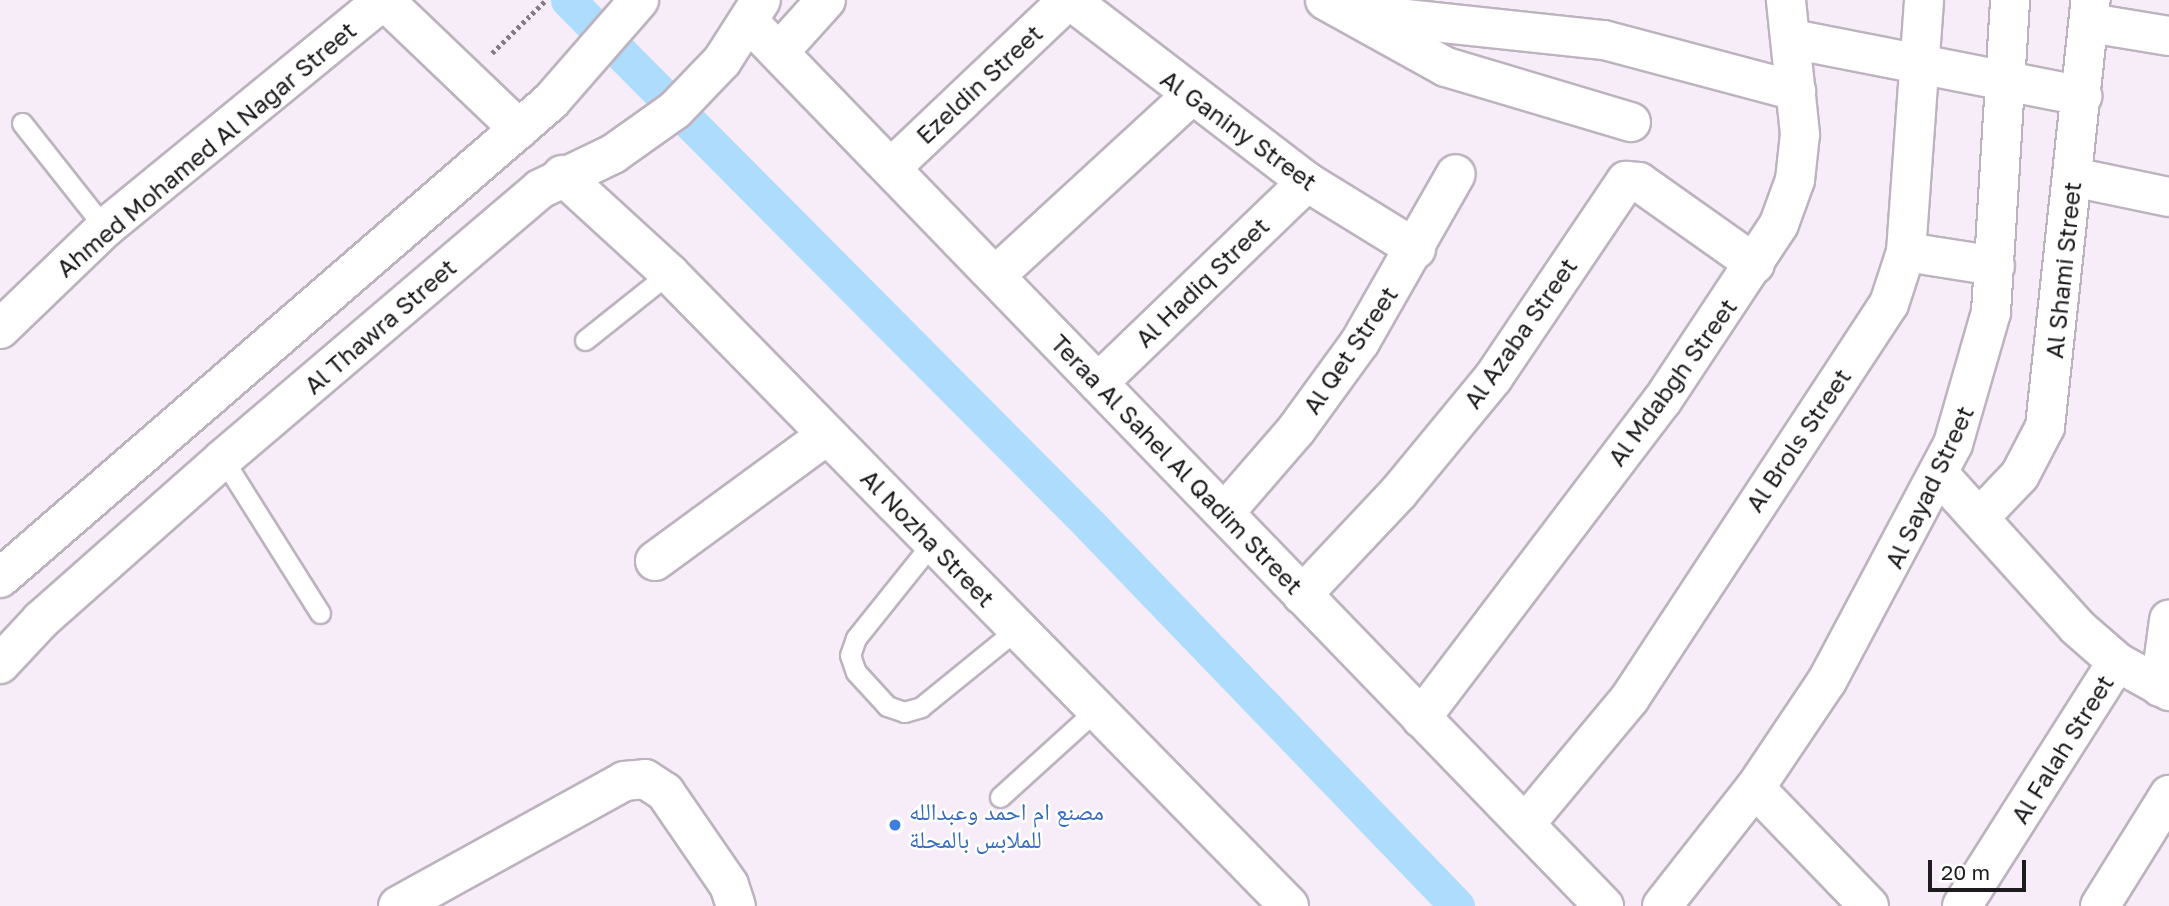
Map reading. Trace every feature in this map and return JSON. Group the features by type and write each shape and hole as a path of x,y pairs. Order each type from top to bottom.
{"street":[{"path":"384,0 519,129"},
{"name":"Ahmed Mohamed Al Nagar Street","path":"0,329 105,228 384,0"},
{"path":"0,578 551,101 639,0"},
{"path":"779,52 826,0"},
{"name":"Al Ganiny Street","path":"1069,0 1190,97 1307,182 1416,249"},
{"name":"Ezeldin Street","path":"891,167 1069,0"},
{"name":"Al Mdabgh Street","path":"1421,718 1662,401 1779,224 1794,180 1800,134 1786,0"},
{"name":"Al Brols Street","path":"1526,823 1651,668 1672,626 1889,304 1906,252 1923,65 1924,0"},
{"name":"Al Sayad Street","path":"1662,906 1755,788 1869,610 1938,473 1970,399 1991,312 2010,0"},
{"path":"1337,7 1604,40 1796,91"},
{"path":"1337,7 1446,67 1631,122"},
{"name":"Teraa Al Sahel Al Qadim Street","path":"755,11 779,52 1604,906"},
{"name":"Al Thawra Street","path":"0,664 41,620 223,459 562,175 613,154 675,110 722,61 755,11"},
{"path":"2090,11 2169,36"},
{"name":"Al Shami Street","path":"1979,518 2020,475 2045,427 2090,11"},
{"path":"1792,39 2082,96"},
{"path":"995,276 1190,97"},
{"name":"Al Qet Street","path":"1225,512 1304,419 1360,342 1416,249 1456,174"},
{"name":"Al Nozha Street","path":"562,175 669,273 1289,906"},
{"path":"2073,177 2169,198"},
{"name":"Al Azaba Street","path":"1302,595 1399,492 1493,378 1626,181 1639,182 1755,264"},
{"name":"Al Hadiq Street","path":"1098,383 1307,182"},
{"path":"1906,252 1995,266"},
{"path":"655,561 827,435"},
{"path":"1938,473 2077,627 2117,662 2164,689 2169,621"},
{"name":"Al Falah Street","path":"1962,906 2117,662"},
{"path":"398,906 624,781 645,779 665,792 729,885 736,906"},
{"path":"1755,788 1869,906"},
{"path":"2100,906 2169,795"}],"lane":[{"path":"22,123 105,228"},
{"path":"585,340 669,273"},
{"path":"223,459 320,613"},
{"path":"933,542 856,638 850,655 856,672 887,706 904,712 921,707 1017,629"},
{"path":"1000,797 1097,709"}],"path":[{"path":"488,57 546,0"}],"waterway":[{"path":"568,0 1090,525 1457,906"}],"place":[{"name":"مصنع ام احمد وعبدالله للملابس بالمحلة","path":"895,825"}]}
